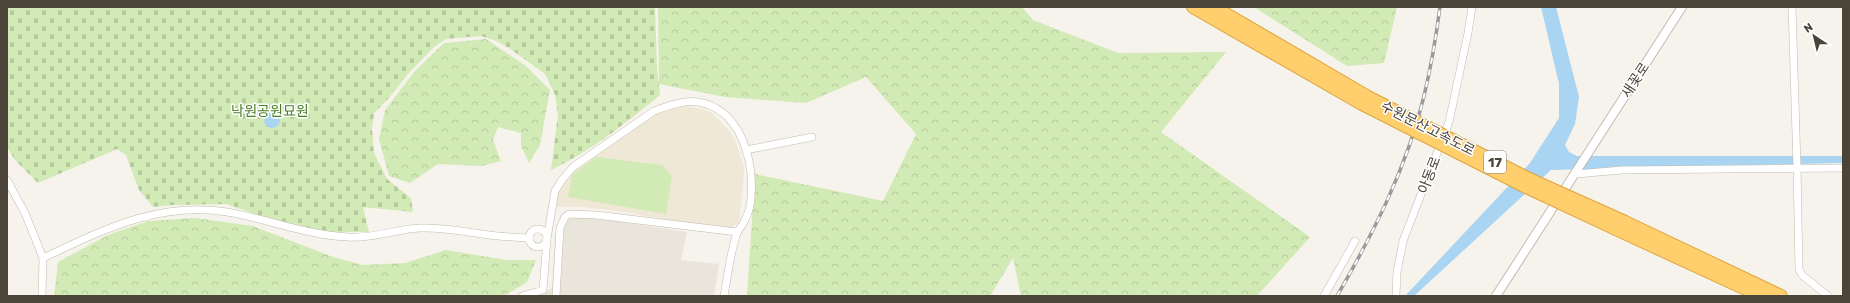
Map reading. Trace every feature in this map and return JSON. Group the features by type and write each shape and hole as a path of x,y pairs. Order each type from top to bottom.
{"highway":[{"name":"수원문산고속도로","path":"1193,7 1244,38 1365,101 1523,176 1761,296"},
{"name":"수원문산고속도로","path":"1214,7 1365,101"},
{"name":"수원문산고속도로","path":"1621,226 1781,296"}],"street":[{"name":"아동로","path":"1396,296 1397,272 1403,241 1449,122 1472,7"},
{"name":"새꽃로","path":"1576,173 1682,7"},
{"path":"1792,7 1796,147 1798,167 1798,269 1802,275 1828,296"},
{"path":"542,290 547,239 555,191 566,175 573,167 654,111 669,105 689,102 709,105 724,114 734,124 746,150 751,180 751,198 746,220 738,232 728,272 724,296"},
{"path":"746,150 812,137"},
{"path":"1496,296 1576,173 1622,170 1798,167 1843,168"},
{"path":"7,180 25,213 43,258 42,296"},
{"path":"43,258 100,231 154,213 175,210 227,212 308,232 344,237 364,238 424,228 529,238"},
{"path":"522,296 542,290 556,294 560,228 565,217 569,214 596,215 738,232"},
{"path":"538,229 544,231 547,239 544,245 538,247 531,245 529,238 532,230 538,229"},
{"path":"1324,296 1355,241"}],"shaded area":[{"path":"686,106 706,110 712,113 731,133 736,143 744,167 739,222 729,229 663,220 626,212 583,207 556,207 558,192 561,184 580,164 655,114 671,108"},
{"path":"581,216 687,232 681,260 719,264 714,296 541,296 552,288 555,235 571,217"}],"green space":[{"name":"낙원공원묘원","path":"7,7 655,7 657,68 660,95 594,145 551,170 558,114 555,95 545,74 509,48 494,40 481,36 446,39 434,47 374,113 372,129 374,153 387,179 411,198 413,212 363,207 369,232 325,232 258,215 226,204 153,207 139,190 126,155 117,149 38,183 15,160 7,147"},
{"path":"658,7 1022,7 1033,20 1118,53 1226,52 1161,132 1310,237 1257,296 1021,296 1013,258 990,296 747,296 755,174 883,201 916,134 866,77 806,103 725,97 659,84"},
{"path":"1254,7 1397,7 1384,63 1347,66"},
{"path":"486,39 526,66 550,90 540,145 529,163 521,146 521,133 498,127 493,140 501,161 482,166 438,164 410,183 389,176 379,139 385,110 415,71 444,43"},
{"path":"596,157 662,165 672,176 666,214 568,197 572,175"},
{"path":"195,218 253,226 333,257 363,265 405,263 446,250 507,260 536,260 527,282 504,296 54,296 58,262 108,235 148,221"}],"water":[{"path":"1541,7 1556,7 1579,97 1575,124 1565,145 1569,152 1577,156 1843,156 1843,163 1551,170 1414,296 1405,296 1530,163 1559,118 1559,84"},
{"path":"269,112 275,112 280,117 278,126 275,128 269,128 264,123 264,117"}],"railway":[{"path":"1337,296 1388,199 1408,148 1427,85 1440,7"}]}
